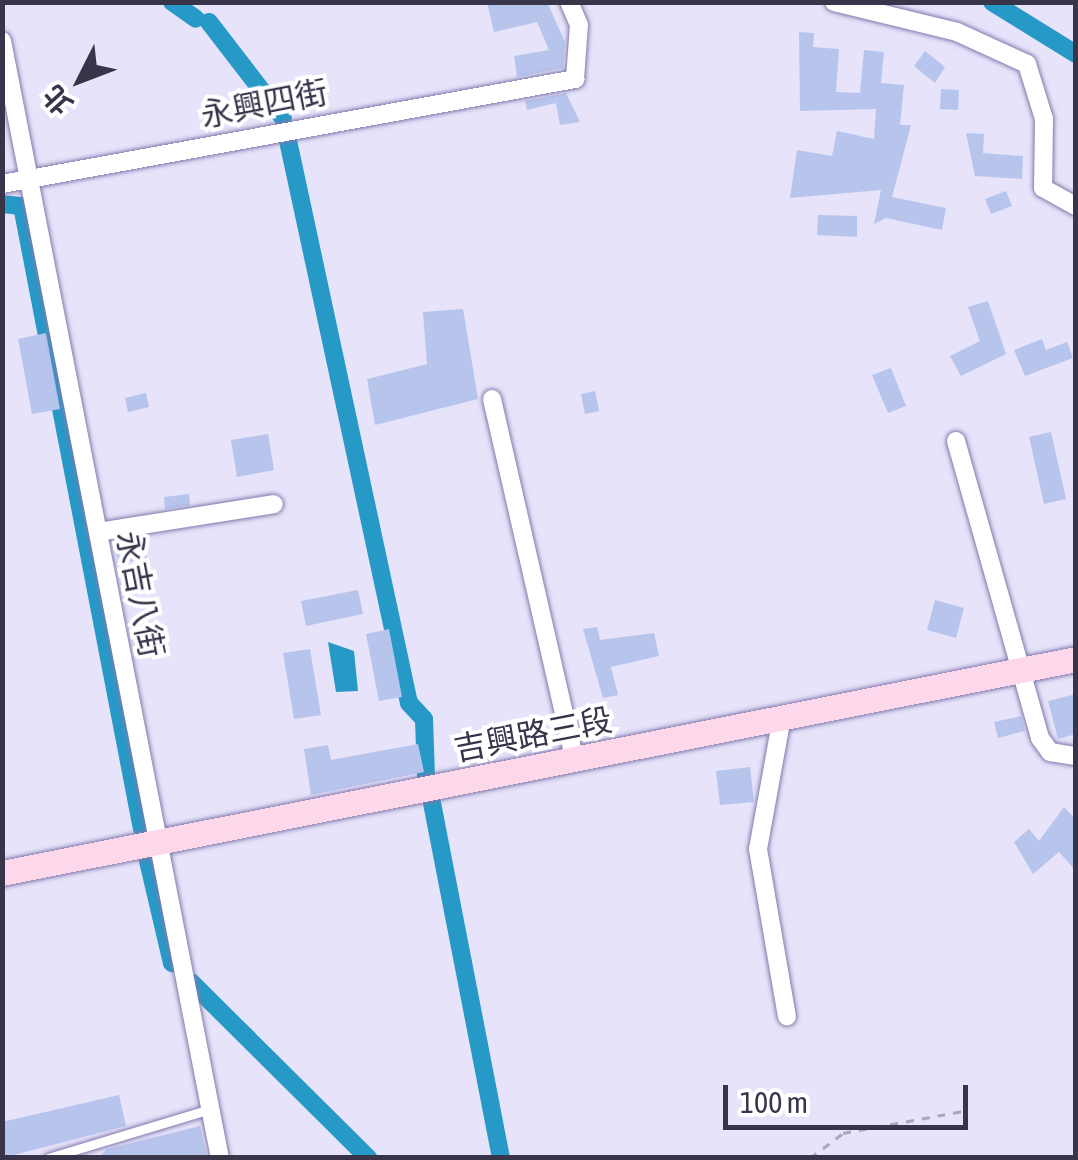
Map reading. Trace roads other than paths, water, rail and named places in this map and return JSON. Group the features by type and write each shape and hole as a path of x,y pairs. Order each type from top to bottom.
{"street":[{"name":"永興四街","path":"2,184 536,84 580,72 569,2"},
{"path":"834,2 990,43 1026,64 1044,118 1043,188 1076,206"},
{"name":"永吉八街","path":"2,41 220,1158"},
{"path":"492,399 575,760"},
{"path":"956,440 991,542 1016,671 1050,752 1076,756"},
{"path":"98,532 274,504"},
{"name":"吉興路三段","path":"2,873 1076,660"},
{"path":"782,717 758,849 787,1017"}],"lane":[{"path":"48,1158 210,1109"}],"water":[{"path":"328,642 354,651 358,691 336,692"}],"waterway":[{"path":"172,2 196,19"},
{"path":"992,2 1076,54"},
{"path":"209,22 283,118"},
{"path":"287,136 409,703 424,719 426,776"},
{"path":"2,204 22,206 142,829"},
{"path":"432,803 501,1158"},
{"path":"148,861 172,963"},
{"path":"191,982 368,1158"}]}
